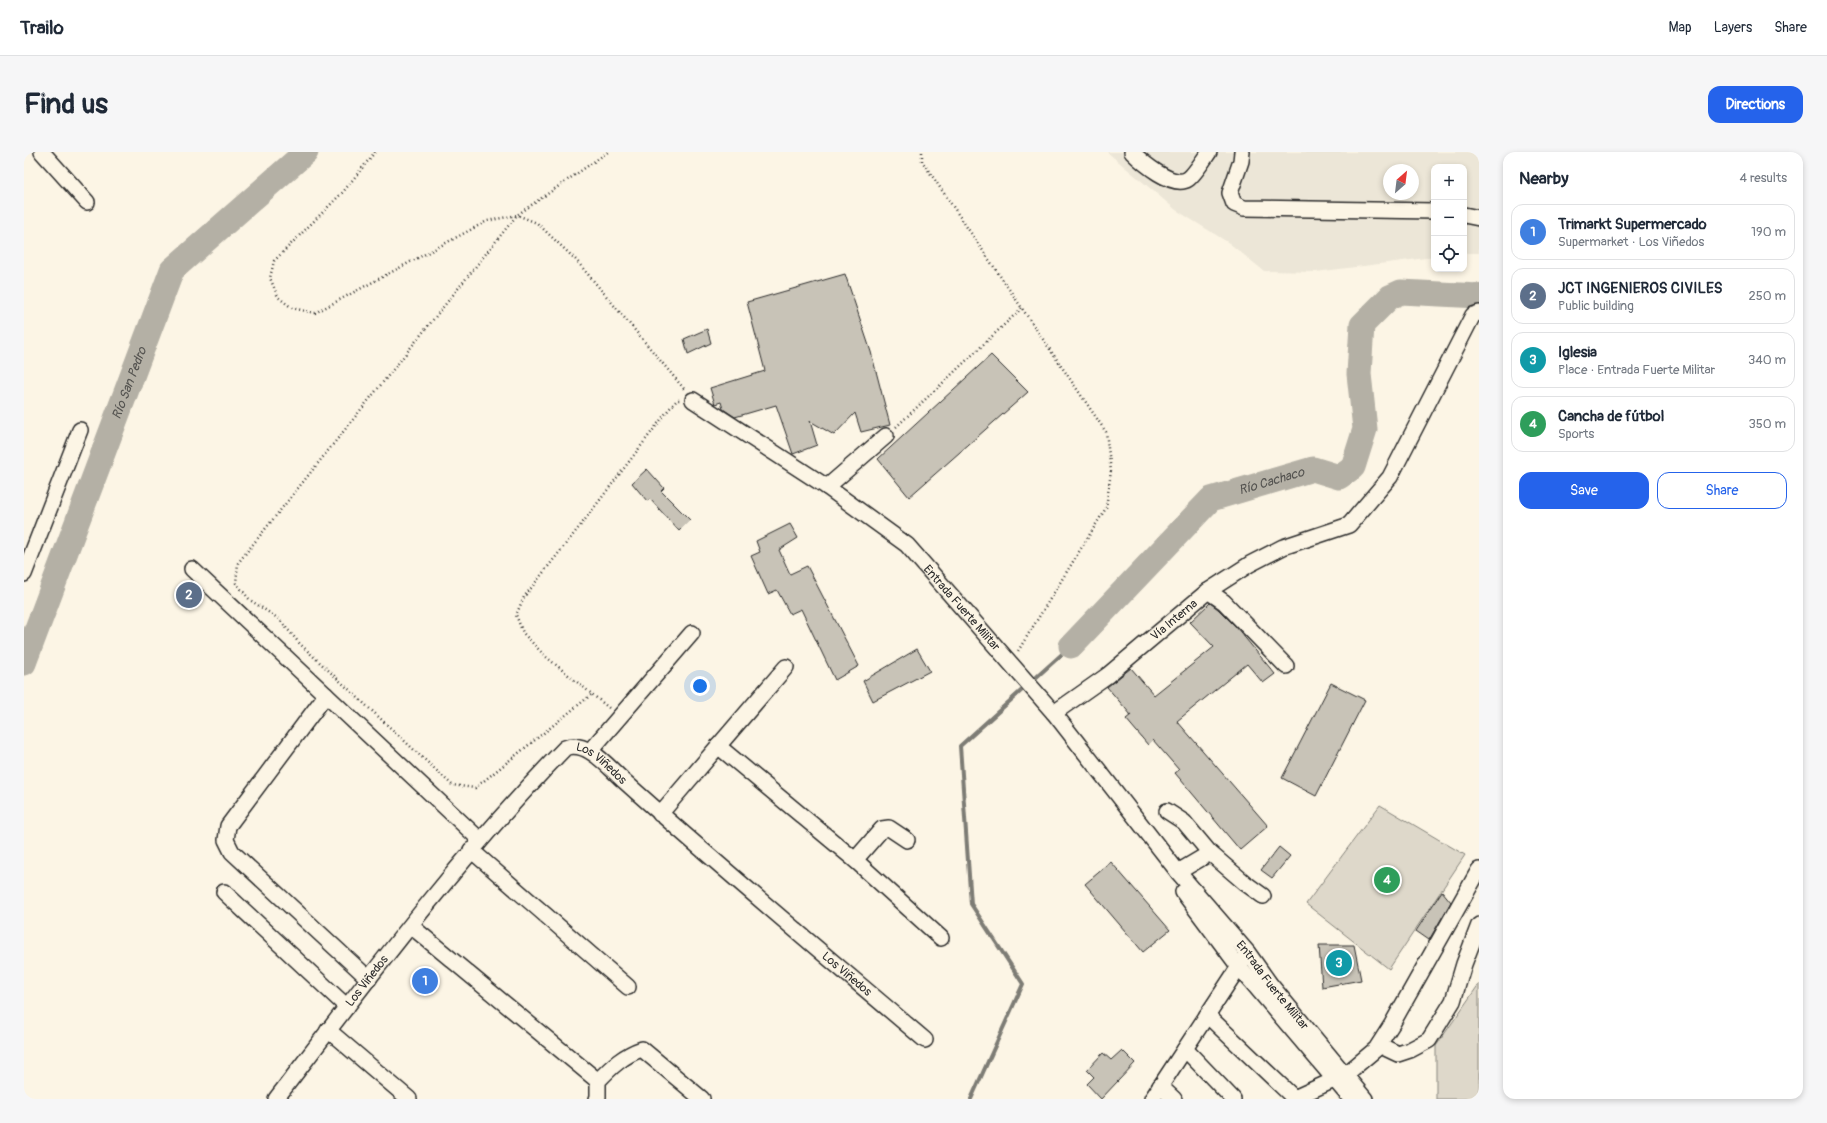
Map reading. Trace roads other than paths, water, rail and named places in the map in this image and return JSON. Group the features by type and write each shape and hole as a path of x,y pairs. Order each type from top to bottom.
{"street":[{"path":"42,152 87,202"},
{"path":"1132,152 1148,158 1170,180 1180,181 1188,179 1209,152"},
{"path":"1242,152 1241,161 1230,193 1234,204 1244,208 1431,212"},
{"path":"1467,216 1479,218"},
{"path":"1208,591 1250,564 1283,547 1349,525 1390,477 1473,315 1479,313"},
{"name":"Entrada Fuerte Militar","path":"693,400 700,402 827,487 907,545 1053,712 1178,872 1248,953 1340,1077 1351,1099"},
{"path":"24,574 80,430"},
{"path":"827,487 886,436"},
{"path":"192,569 326,695 475,845 628,987"},
{"name":"Vía Interna","path":"1053,712 1108,675 1208,591 1224,602 1286,666"},
{"path":"590,750 692,633"},
{"path":"660,814 786,667"},
{"path":"326,695 228,826 226,840 232,852 369,979"},
{"name":"Los Viñedos","path":"276,1099 328,1030 475,845 566,748 576,746 590,750 660,814 925,1040"},
{"path":"718,746 855,860 941,938"},
{"path":"1167,811 1184,822 1210,853 1244,883 1263,896"},
{"path":"855,860 882,829 890,828 907,840"},
{"path":"1178,872 1210,853"},
{"path":"1207,1015 1293,1098 1340,1077 1379,1045 1479,870"},
{"name":"Entrada Fuerte Militar","path":"1178,872 1181,890 1239,966 1340,1077 1365,1099"},
{"path":"224,892 347,1008"},
{"path":"1379,1045 1398,1054 1410,1050 1429,1040 1453,1001 1464,964 1479,925"},
{"path":"411,926 598,1081"},
{"path":"1152,1099 1248,953"},
{"path":"328,1030 409,1099"},
{"path":"597,1099 598,1081 608,1070 629,1054 642,1049 702,1099"},
{"path":"1185,1049 1233,1099"},
{"path":"1160,1086 1174,1099"}],"waterway":[{"name":"Río San Pedro","path":"24,663 172,270 306,152"},
{"name":"Río Cachaco","path":"1071,646 1211,499 1313,469 1339,477 1353,467 1365,429 1359,374 1362,325 1390,297 1401,292 1479,296"},
{"path":"971,1099 1023,984 971,904 960,746 1071,646"}],"place":[{"name":"JCT INGENIEROS CIVILES","path":"189,595"},
{"name":"Cancha de fútbol","path":"1387,880"},
{"name":"Iglesia","path":"1339,963"},
{"name":"Trimarkt Supermercado","path":"425,981"}]}
